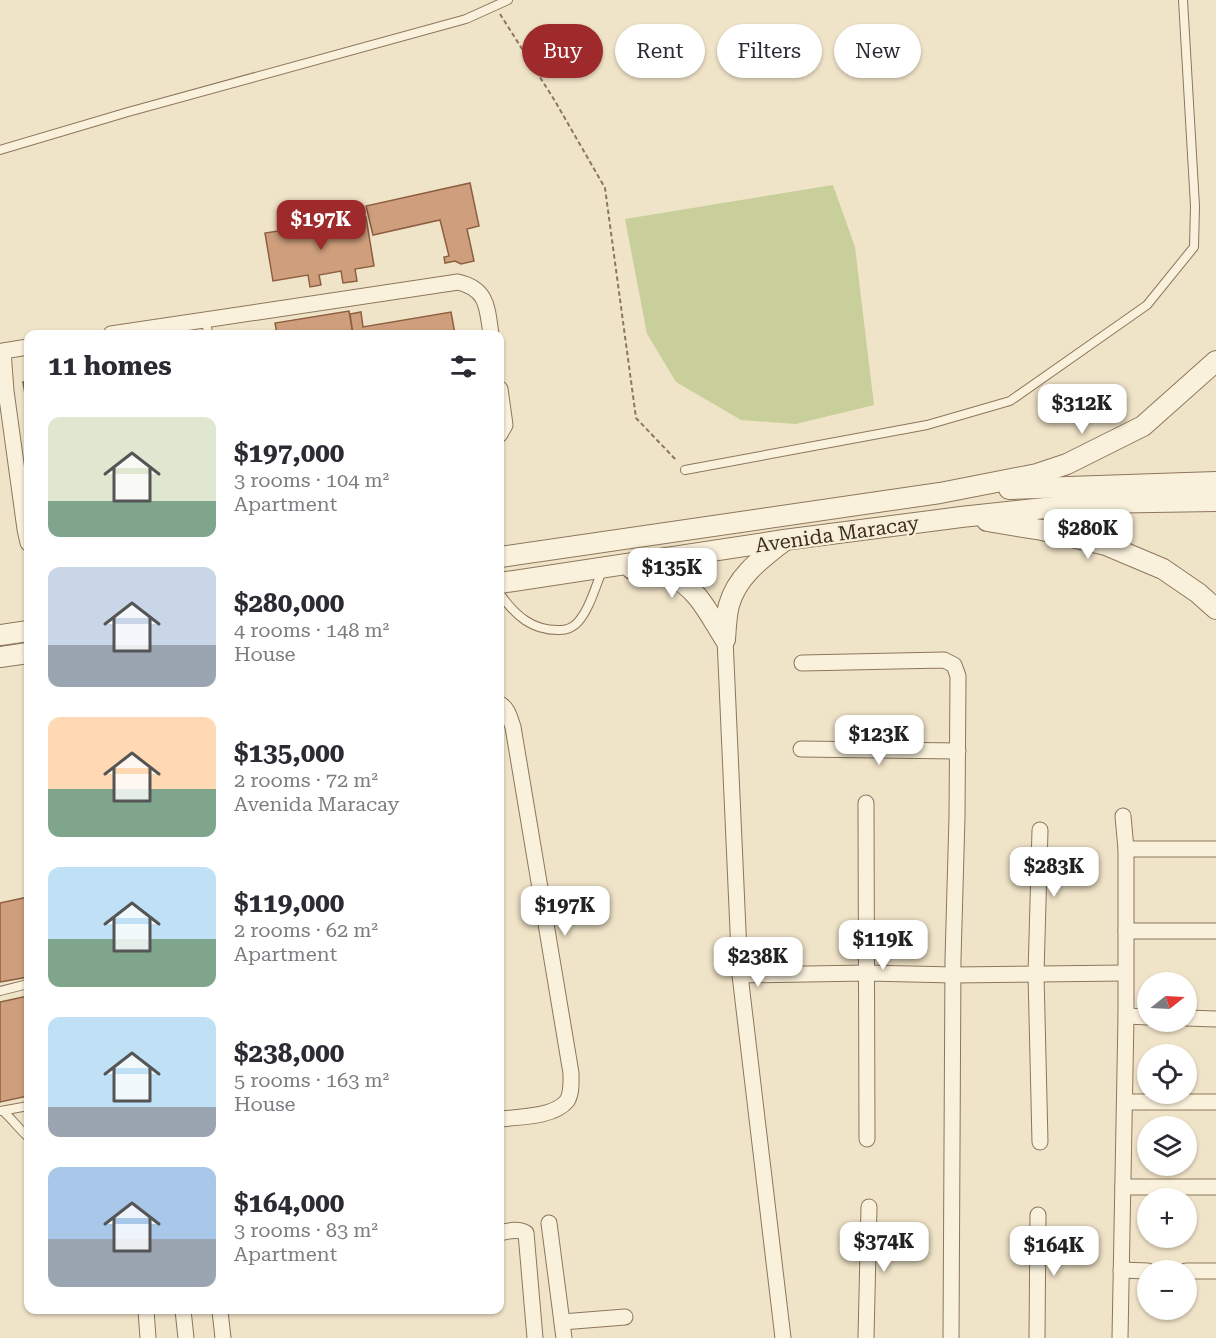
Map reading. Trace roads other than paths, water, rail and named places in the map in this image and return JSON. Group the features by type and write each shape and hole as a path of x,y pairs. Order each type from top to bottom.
{"street":[{"path":"166,330 207,327 458,282 470,285 487,304 490,330"},
{"path":"24,348 1,351 3,392 24,515"},
{"path":"940,493 1037,474 1067,464 1143,426 1216,361"},
{"path":"940,493 1216,482"},
{"name":"Avenida Maracay","path":"504,556 940,493"},
{"name":"Avenida Maracay","path":"504,582 784,540 961,517 1091,503 1216,501"},
{"path":"961,517 1042,530 1106,545 1163,569 1198,593 1216,609"},
{"path":"783,1338 740,975 725,639 729,606 739,583 755,564 784,540"},
{"path":"609,568 669,576 687,586 701,601 725,639"},
{"path":"0,635 24,632"},
{"path":"0,657 24,654"},
{"path":"802,663 944,660 954,665 957,676 951,1338"},
{"path":"504,706 513,727 571,1073 571,1090 567,1100 557,1108 544,1113 504,1118"},
{"path":"801,749 958,751"},
{"path":"866,803 867,1139"},
{"path":"1120,1338 1126,1016 1126,849 1123,816"},
{"path":"1040,830 1036,974 1040,1142"},
{"path":"1126,849 1216,849"},
{"path":"1126,931 1216,931"},
{"path":"740,975 1125,973"},
{"path":"1126,1016 1137,1016"},
{"path":"1197,1018 1216,1019"},
{"path":"1125,1102 1216,1102"},
{"path":"1123,1187 1216,1186"},
{"path":"866,1338 869,1207"},
{"path":"1037,1338 1038,1215"},
{"path":"549,1223 564,1338"},
{"path":"504,1232 516,1230 526,1233 535,1338"},
{"path":"1121,1270 1137,1270"},
{"path":"1197,1271 1216,1271"},
{"path":"146,1314 148,1338"},
{"path":"183,1314 186,1338"},
{"path":"220,1314 224,1338"},
{"path":"562,1322 625,1317"}],"lane":[{"path":"0,150 128,112 466,19 508,0"},
{"path":"685,470 927,425 1010,401 1147,304 1194,248 1195,206 1183,0"},
{"path":"504,600 510,609 538,628 568,630 577,623 609,568"},
{"path":"0,990 24,985"},
{"path":"1,1111 24,1107"},
{"path":"1,1111 24,1133"}]}
